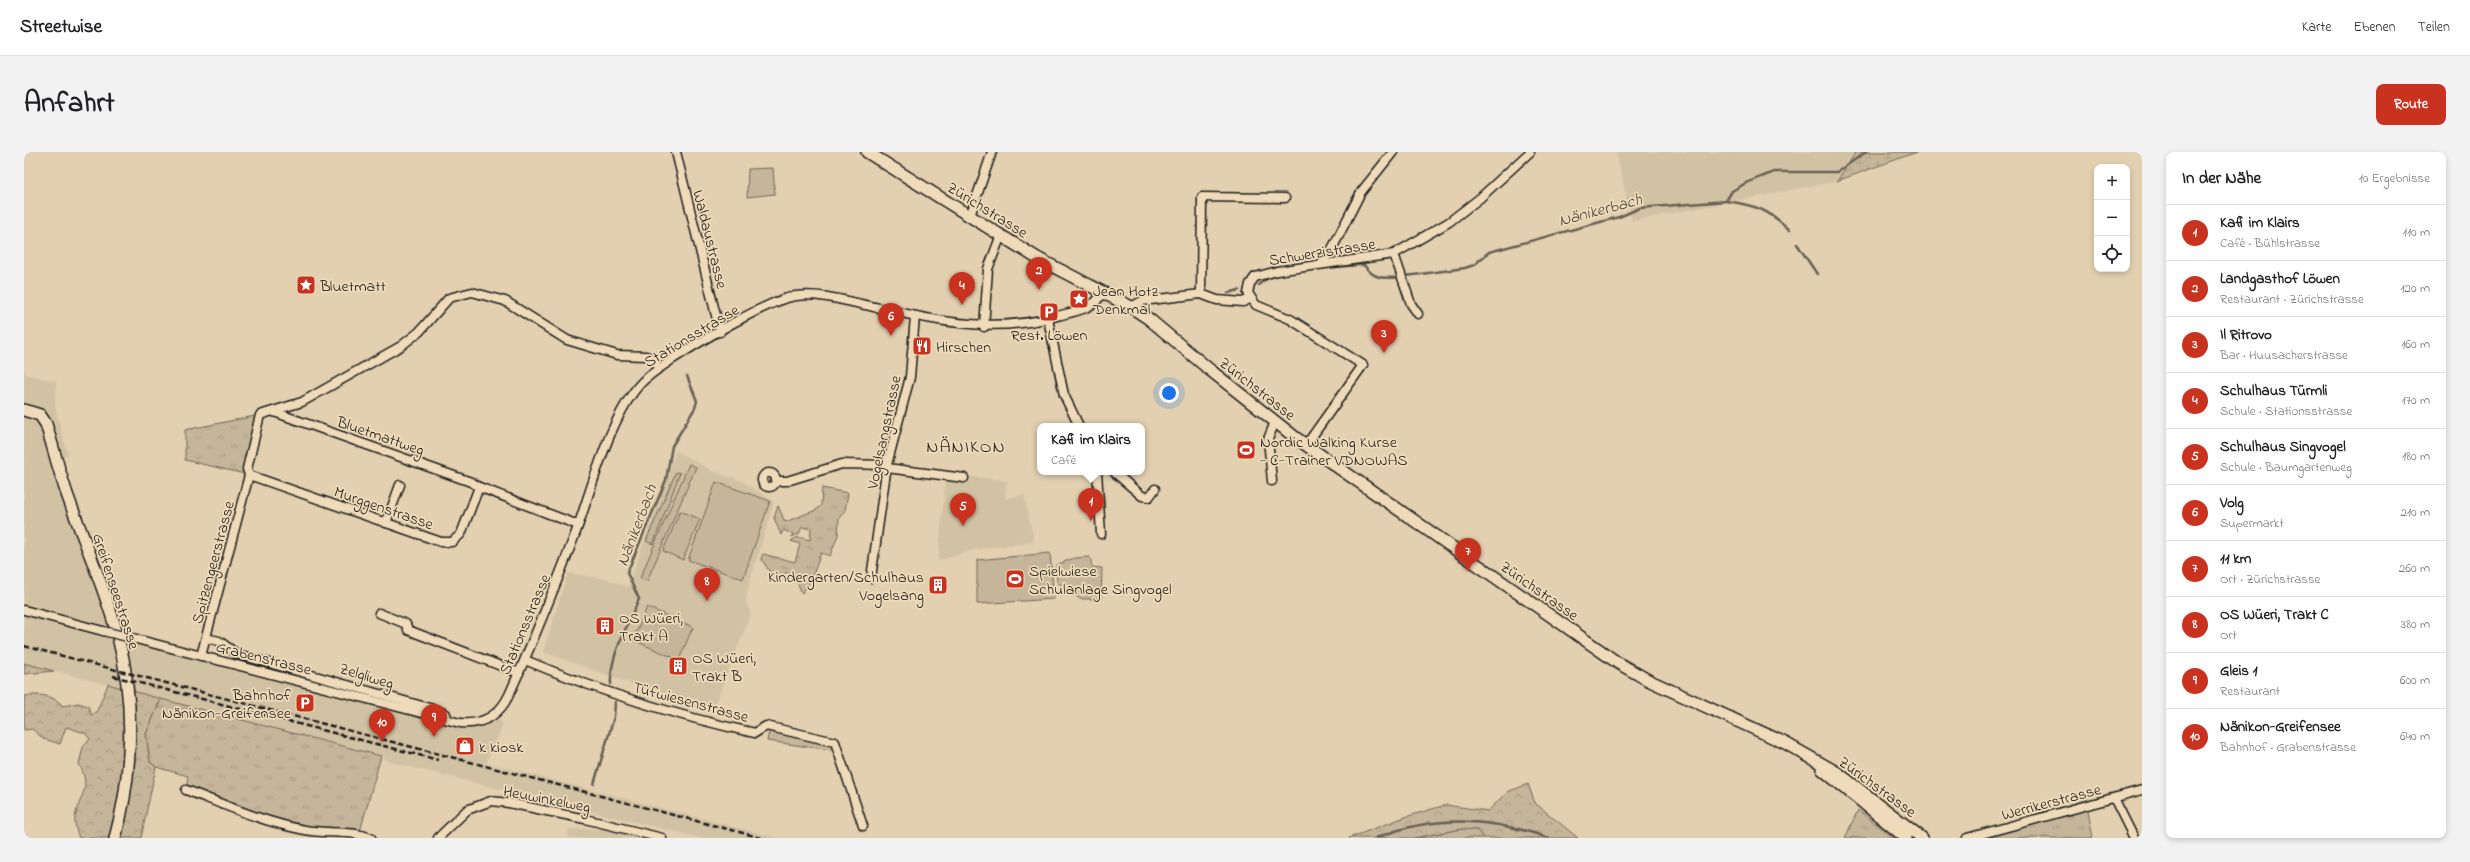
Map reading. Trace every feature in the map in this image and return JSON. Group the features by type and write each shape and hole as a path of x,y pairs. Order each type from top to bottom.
{"main road":[{"name":"Zürichstrasse","path":"867,152 1037,258 1104,292 1149,319 1275,422 1306,445 1618,662 1648,680 1778,740 1838,773 1922,838"},
{"name":"Greifenseestrasse","path":"24,410 40,415 48,430 67,495 114,623 124,664 128,698 128,756 114,838"},
{"name":"Zürichstrasse","path":"1814,761 1833,780 1906,838"}],"street":[{"name":"Waldaustrasse","path":"676,152 720,332"},
{"path":"970,216 992,152"},
{"path":"1321,264 1332,249 1361,192 1393,152"},
{"name":"Schwerzistrasse","path":"1250,299 1250,284 1255,277 1289,268 1394,254 1455,217 1480,198 1530,152"},
{"path":"1201,294 1202,197 1285,198"},
{"path":"984,326 988,269 1001,235"},
{"name":"Schwerzistrasse","path":"1394,254 1411,304 1418,314"},
{"path":"274,412 302,402 401,346 418,332 450,298 472,292 506,301 567,340 617,355 646,356 651,358 659,368"},
{"name":"Stationsstrasse","path":"495,714 505,703 519,673 578,525 618,419 641,384 659,368 767,306 796,296 835,298 915,316 984,326 1013,325 1048,319 1092,306 1104,292"},
{"path":"1131,307 1142,301 1201,294 1217,300 1242,302 1250,299 1256,305 1290,319 1309,330 1363,365 1306,445"},
{"name":"Vogelsangstrasse","path":"871,578 887,467 910,377 915,316"},
{"path":"1048,319 1064,395 1078,423"},
{"name":"Spitzengeerstrasse","path":"201,656 249,475 247,469 260,415 274,412"},
{"name":"Bluetmattweg","path":"274,412 471,482 479,487 578,525"},
{"path":"1272,481 1268,439 1275,422"},
{"path":"776,481 791,479 842,464 887,467 964,478"},
{"name":"Murggenstrasse","path":"249,475 441,542 452,542 461,534 479,487"},
{"path":"1097,475 1102,534"},
{"path":"1118,475 1142,496 1149,497 1155,489"},
{"path":"386,523 400,485"},
{"name":"Grabenstrasse","path":"24,610 448,720 472,724 487,720 495,714"},
{"path":"379,614 406,624 408,630 519,673"},
{"name":"Zelgliweg","path":"206,638 219,641 237,654 433,708 446,714 448,720"},
{"name":"Tüfwiesenstrasse","path":"524,660 600,689 674,714 755,733 766,726 835,742 863,826"},
{"path":"186,790 269,822 305,830 359,835 371,838"},
{"name":"Werrikerstrasse","path":"1968,838 2142,790"},
{"path":"2114,798 2134,838"},
{"name":"Heuwinkelweg","path":"438,838 467,810 492,801 509,803 662,838"}],"shaded area":[{"path":"1616,152 1856,152 1837,181 1632,221"},
{"path":"24,370 27,375 56,381 55,406 68,455 56,459 118,637 460,723 495,714 503,725 486,763 778,838 700,838 390,762 381,756 24,663"},
{"path":"676,451 715,472 742,481 774,502 748,588 746,602 751,613 712,713 543,652 568,573 607,579 628,587"},
{"path":"946,473 1007,481 1005,499 1024,494 1034,542 973,550 938,561"},
{"path":"569,829 615,829 650,838 568,838"}],"green space":[{"path":"1856,152 1917,152 1837,181"},
{"path":"773,168 775,194 747,197 748,169"},
{"path":"260,415 249,475 185,460 185,430"},
{"path":"689,464 696,467 647,581 640,578"},
{"path":"676,472 680,473 653,544 646,541"},
{"path":"716,482 770,501 743,579 688,560"},
{"path":"822,488 848,493 845,511 839,518 838,535 830,556 821,553 811,580 802,593 794,575 787,572 780,576 771,574 761,558 763,554 795,562 800,544 791,541 798,537 810,540 811,529 802,527 799,534 791,537 793,534 783,530 781,535 774,518 778,506 785,522 816,510 821,505"},
{"path":"680,511 700,519 683,560 663,551"},
{"name":"Spielwiese Schulanlage Singvogel","path":"1050,553 1054,599 977,604 977,560"},
{"path":"1090,557 1092,567 1102,568 1101,599 1080,599 1057,582 1056,565 1074,558"},
{"path":"647,607 693,627 679,660 633,640"},
{"path":"24,663 54,671 24,674"},
{"path":"108,684 161,699 146,734 150,762 156,767 141,838 79,838 75,825 75,817 84,791 85,779 79,764 83,747 90,739 85,733 66,727 60,744 44,739 32,729 24,730 24,696 35,695 50,697 63,706 78,703 88,706 91,715 97,711"},
{"path":"161,699 381,756 359,835 305,830 186,790 188,776 156,767 150,762 146,734"},
{"path":"770,727 835,742 838,751 767,741"},
{"path":"1528,784 1535,803 1578,838 1483,838 1477,830 1462,829 1414,838 1349,838 1405,817 1446,805 1488,811 1507,792"},
{"path":"2087,805 2093,838 1967,838"},
{"path":"1858,810 1894,838 1845,838"},
{"path":"1462,829 1477,830 1483,838 1414,838"}],"waterway":[{"name":"Nänikerbach","path":"1406,276 1465,268 1474,265 1489,252 1619,217 1640,208 1726,201 1732,191 1746,183 1774,172 1837,172 1866,152"},
{"path":"1726,201 1745,204 1768,213 1790,230"},
{"path":"1797,244 1817,274"},
{"name":"Nänikerbach","path":"1259,285 1265,280 1290,273 1321,268 1359,265 1364,265 1367,270 1379,277 1400,277"},
{"name":"Nänikerbach","path":"1228,293 1239,290"},
{"name":"Nänikerbach","path":"611,684 611,673 616,651 639,599 627,573 666,480 672,446 695,408 697,401 687,376"},
{"name":"Nänikerbach","path":"594,784 614,717 615,702"},
{"path":"1376,838 1398,830 1441,822 1484,823 1506,826 1549,838"}],"railway":[{"path":"24,646 762,838"},
{"path":"113,676 438,760"}],"place":[{"name":"Bluetmatt","path":"306,285"},
{"name":"Landgasthof Löwen","path":"1039,290"},
{"name":"Jean Hotz Denkmal","path":"1079,299"},
{"name":"Schulhaus Türmli","path":"962,305"},
{"name":"Rest. Löwen","path":"1049,312"},
{"name":"Volg","path":"891,336"},
{"name":"Hirschen","path":"922,346"},
{"name":"Il Ritrovo","path":"1384,353"},
{"name":"Nordic Walking Kurse - C-Trainer VDNOWAS","path":"1246,450"},
{"name":"Kafi im Klairs","path":"1091,521"},
{"name":"Schulhaus Singvogel","path":"963,526"},
{"name":"11 km","path":"1468,571"},
{"name":"Spielwiese Schulanlage Singvogel","path":"1015,579"},
{"name":"Kindergarten/Schulhaus Vogelsang","path":"938,585"},
{"name":"OS Wüeri, Trakt C","path":"707,601"},
{"name":"OS Wüeri, Trakt A","path":"605,626"},
{"name":"OS Wüeri, Trakt B","path":"678,666"},
{"name":"Bahnhof Nänikon-Greifensee","path":"305,703"},
{"name":"Gleis 1","path":"434,737"},
{"name":"Nänikon-Greifensee","path":"382,742"},
{"name":"k kiosk","path":"465,746"}],"district":[{"name":"NÄNIKON","path":"966,446"}]}
